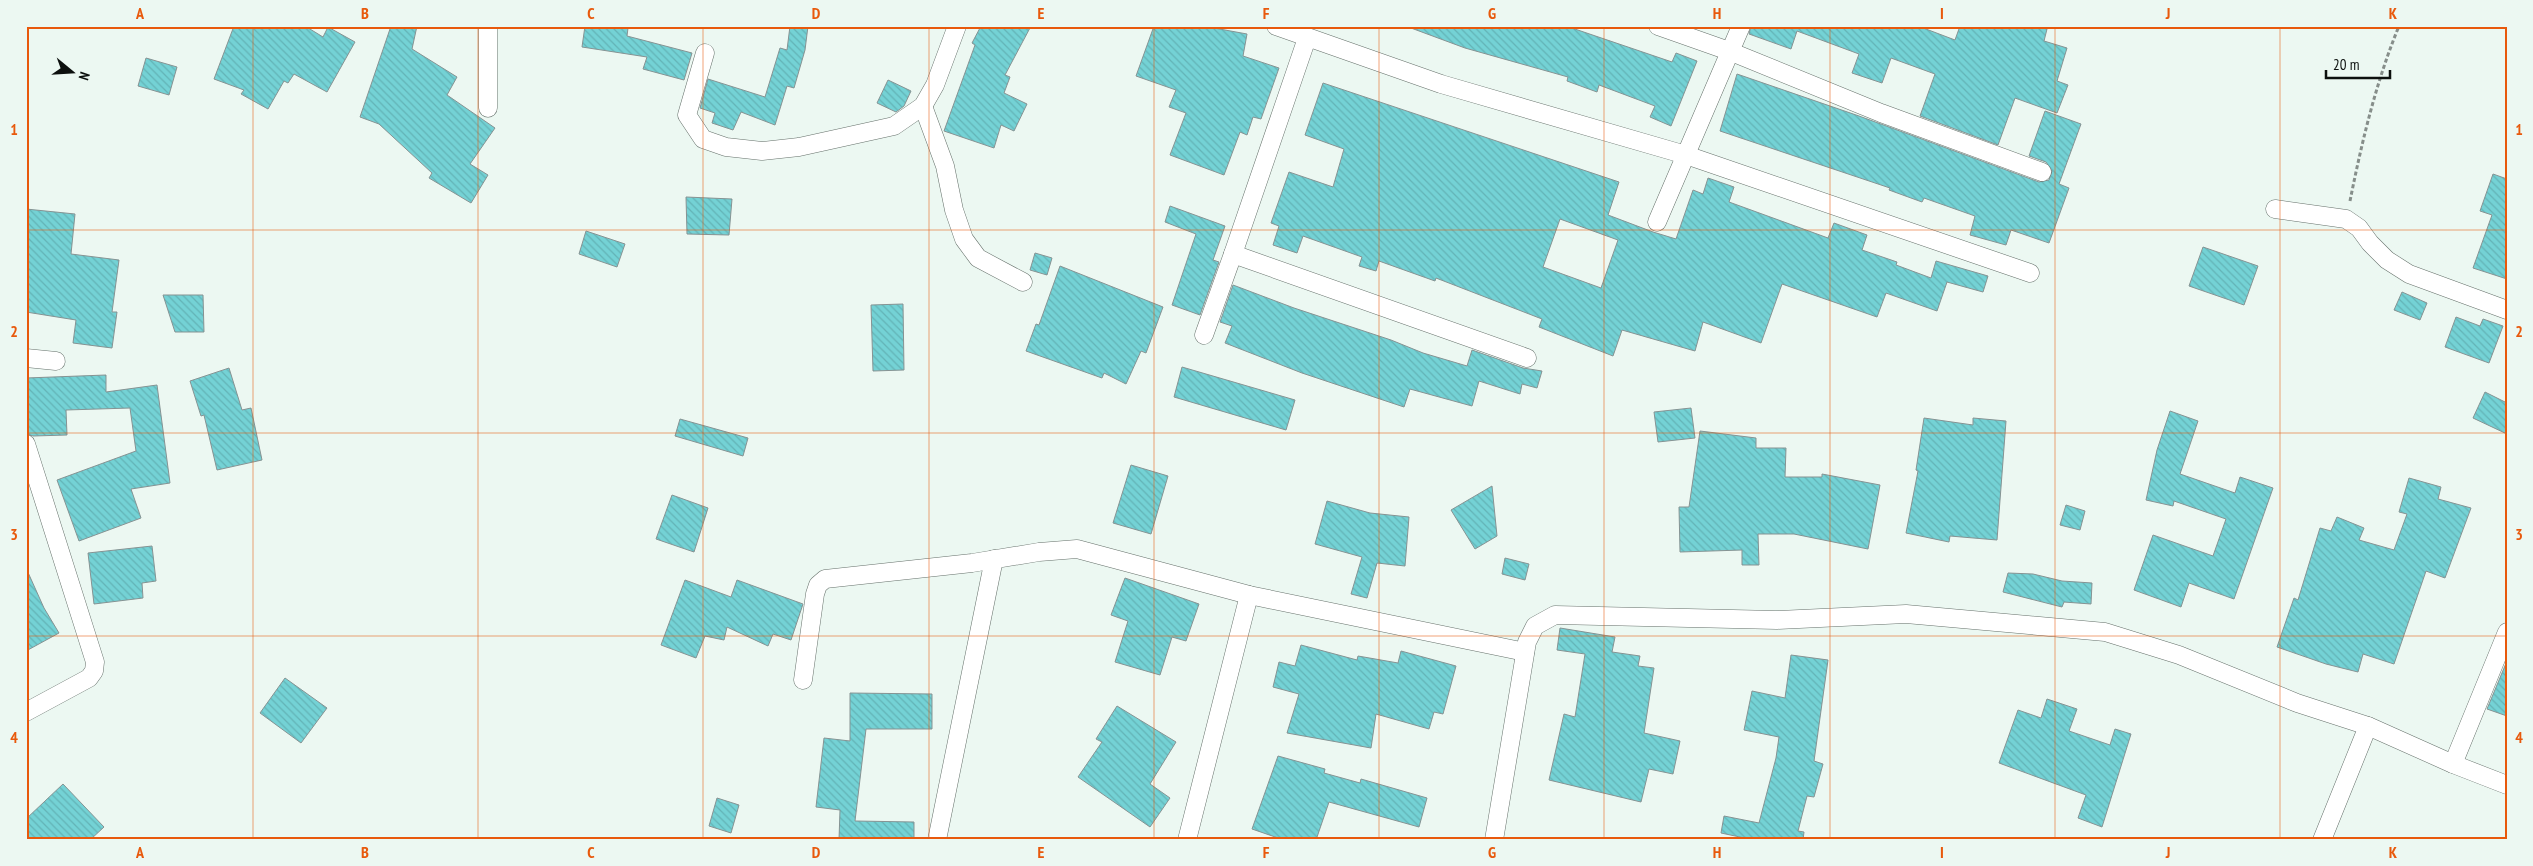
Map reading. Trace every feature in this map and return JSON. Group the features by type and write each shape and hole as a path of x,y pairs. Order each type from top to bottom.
{"street":[{"path":"488,26 488,108"},
{"path":"705,53 687,115 704,139 726,148 762,151 808,144 894,126 923,106 936,85 957,26"},
{"path":"1276,26 1441,84 1686,155 2030,273"},
{"path":"1658,26 1730,51 1881,112 2042,172"},
{"path":"1657,222 1741,26"},
{"path":"1204,335 1307,38"},
{"path":"923,106 945,166 954,210 964,238 978,258 1023,282"},
{"path":"2275,209 2346,219 2359,228 2370,244 2387,260 2409,274 2507,310"},
{"path":"1233,254 1527,358"},
{"path":"26,358 56,361"},
{"path":"26,444 95,662 94,671 89,678 26,712"},
{"path":"804,680 815,594 818,585 824,579 1077,549 1248,595 1525,652"},
{"path":"937,840 994,559"},
{"path":"1188,840 1248,595"},
{"path":"1494,840 1527,642 1535,626 1554,615 1777,620 1906,614 2105,632 2179,654 2297,703 2368,726 2453,764 2507,785"},
{"path":"2453,764 2507,632"},
{"path":"2322,840 2368,726"}],"path":[{"path":"2346,219 2372,106 2386,58 2400,26"}],"building":[{"path":"234,26 305,26 323,37 328,27 355,42 327,92 294,74 288,83 284,81 268,109 241,94 244,90 214,79"},
{"path":"391,26 417,26 412,49 457,77 447,95 495,128 470,164 488,175 471,203 429,178 432,173 379,124 360,117"},
{"path":"585,26 628,28 627,36 692,53 684,80 643,69 647,57 582,47"},
{"path":"790,26 808,26 805,50 794,88 787,86 775,125 741,112 733,130 712,123 715,113 700,108 708,79 765,97 780,48 787,50"},
{"path":"981,26 1031,26 1005,75 1010,77 1004,93 1027,104 1014,131 1001,125 994,148 944,131 975,45 972,43"},
{"path":"1154,26 1203,26 1247,34 1243,56 1279,68 1261,119 1253,117 1247,135 1240,132 1224,175 1170,155 1186,113 1169,107 1176,90 1136,76"},
{"path":"1411,26 1566,26 1672,62 1676,53 1697,61 1671,126 1650,117 1655,106 1599,85 1597,92 1567,81 1568,77 1465,48 1411,28"},
{"path":"1751,26 1918,26 1955,40 1960,26 2035,26 2047,29 2044,41 2067,48 2057,81 2068,85 2057,113 2015,98 1998,145 1920,116 1935,74 1891,58 1882,83 1852,73 1859,54 1797,31 1791,49 1749,34"},
{"path":"146,58 177,67 169,95 138,86"},
{"path":"1737,74 1859,116 2039,182 2049,180 2052,171 2046,162 2029,156 2045,111 2081,124 2059,184 2069,188 2049,243 2011,230 2006,245 1970,235 1975,216 1924,198 1922,202 1889,190 1890,188 1720,131"},
{"path":"888,80 911,91 904,106 896,112 877,103"},
{"path":"1323,83 1619,182 1608,215 1676,239 1693,190 1703,194 1708,178 1734,187 1729,202 1828,238 1834,223 1867,235 1862,250 1897,262 1896,265 1931,278 1936,261 1988,276 1983,292 1947,282 1937,311 1886,293 1877,317 1782,284 1761,343 1703,322 1695,351 1622,330 1613,356 1539,327 1542,319 1436,278 1435,281 1379,261 1376,271 1359,266 1362,257 1303,236 1297,253 1273,245 1279,226 1271,223 1289,172 1333,187 1344,149 1305,135","holes":["1560,219 1618,240 1601,288 1543,267"]},
{"path":"2493,174 2507,179 2507,279 2473,268 2492,215 2480,211"},
{"path":"686,197 732,199 729,235 687,234"},
{"path":"1170,206 1225,226 1213,260 1219,262 1200,315 1172,305 1196,234 1165,222"},
{"path":"26,209 75,214 71,254 119,260 112,312 117,312 112,348 73,343 76,320 26,312"},
{"path":"586,231 625,244 617,267 579,254"},
{"path":"2203,247 2258,266 2244,305 2189,286"},
{"path":"1035,253 1052,258 1047,275 1030,270"},
{"path":"1060,266 1163,307 1146,353 1141,351 1126,384 1104,373 1102,378 1026,351 1036,324 1039,325"},
{"path":"1233,285 1423,353 1467,366 1472,350 1523,368 1542,371 1537,388 1522,384 1520,394 1479,381 1472,406 1410,389 1404,407 1302,373 1225,343 1232,326 1220,322"},
{"path":"2402,292 2427,303 2420,320 2394,310"},
{"path":"163,295 203,295 204,332 175,332"},
{"path":"903,304 904,370 873,371 871,305"},
{"path":"2456,317 2480,326 2483,319 2503,326 2489,363 2445,347"},
{"path":"1182,367 1295,400 1286,430 1174,397"},
{"path":"229,368 242,410 251,408 262,460 217,470 204,415 201,416 190,381"},
{"path":"106,375 106,392 157,385 170,483 131,489 141,518 79,541 57,480 136,451 130,408 66,410 67,435 33,436 26,434 26,378"},
{"path":"2485,392 2507,403 2507,434 2473,418"},
{"path":"1691,408 1695,438 1658,442 1654,412"},
{"path":"2170,411 2198,421 2180,474 2235,493 2240,477 2273,488 2234,599 2189,583 2181,607 2134,590 2153,535 2213,556 2226,519 2174,501 2173,506 2146,500 2157,450"},
{"path":"1924,418 1973,425 1973,418 2006,421 1997,540 1950,536 1949,542 1906,533 1918,471 1916,470"},
{"path":"680,419 748,438 743,456 675,436"},
{"path":"1700,431 1756,438 1756,448 1786,448 1785,477 1822,477 1822,474 1880,485 1868,549 1794,534 1758,534 1759,565 1742,565 1742,550 1680,552 1679,507 1689,507"},
{"path":"1131,465 1168,476 1151,534 1113,523"},
{"path":"2409,478 2441,487 2438,499 2471,508 2445,578 2426,571 2394,664 2363,654 2358,672 2326,664 2277,647 2294,598 2298,600 2320,528 2331,531 2337,517 2364,528 2359,540 2394,550 2407,514 2399,512"},
{"path":"1492,486 1497,536 1475,549 1451,510"},
{"path":"672,495 708,508 694,552 656,539"},
{"path":"1327,501 1370,513 1409,517 1405,566 1377,563 1367,598 1351,594 1362,557 1315,544"},
{"path":"2066,505 2085,511 2080,530 2060,525"},
{"path":"152,546 156,581 142,583 143,598 94,604 88,553"},
{"path":"1505,558 1529,564 1525,580 1502,574"},
{"path":"26,568 44,608 59,633 26,651"},
{"path":"2008,573 2033,574 2062,581 2092,583 2091,604 2064,602 2062,607 2003,592"},
{"path":"1125,578 1199,604 1186,641 1172,637 1160,675 1115,662 1128,621 1111,615"},
{"path":"685,580 731,597 737,580 803,604 791,640 773,634 768,646 727,627 724,640 705,636 696,658 661,645"},
{"path":"1560,628 1615,637 1612,652 1640,656 1638,666 1654,668 1644,733 1680,741 1673,774 1649,769 1641,802 1549,780 1564,714 1575,717 1585,654 1557,650"},
{"path":"1301,645 1357,660 1358,656 1398,663 1401,651 1456,666 1443,714 1434,712 1429,729 1376,714 1371,748 1287,733 1299,694 1273,687 1279,662 1295,666"},
{"path":"1791,655 1828,660 1814,761 1823,764 1814,797 1807,796 1798,831 1804,832 1803,840 1754,840 1721,833 1724,816 1759,823 1776,758 1779,737 1744,730 1752,691 1785,698"},
{"path":"2507,661 2507,716 2487,709"},
{"path":"285,678 327,708 301,743 260,713"},
{"path":"850,693 932,694 932,729 866,729 855,821 914,822 914,840 839,840 840,810 816,807 824,738 850,741"},
{"path":"2047,699 2077,709 2069,731 2110,745 2115,729 2131,734 2102,827 2078,818 2086,795 1999,763 2018,710 2041,718"},
{"path":"1117,706 1176,742 1150,784 1170,798 1150,827 1078,777 1102,742 1096,739"},
{"path":"1278,756 1325,769 1324,773 1360,783 1361,779 1427,798 1419,827 1329,802 1316,840 1284,840 1252,829"},
{"path":"63,784 104,827 90,840 26,840 26,819"},
{"path":"717,798 739,805 731,833 709,826"}]}
